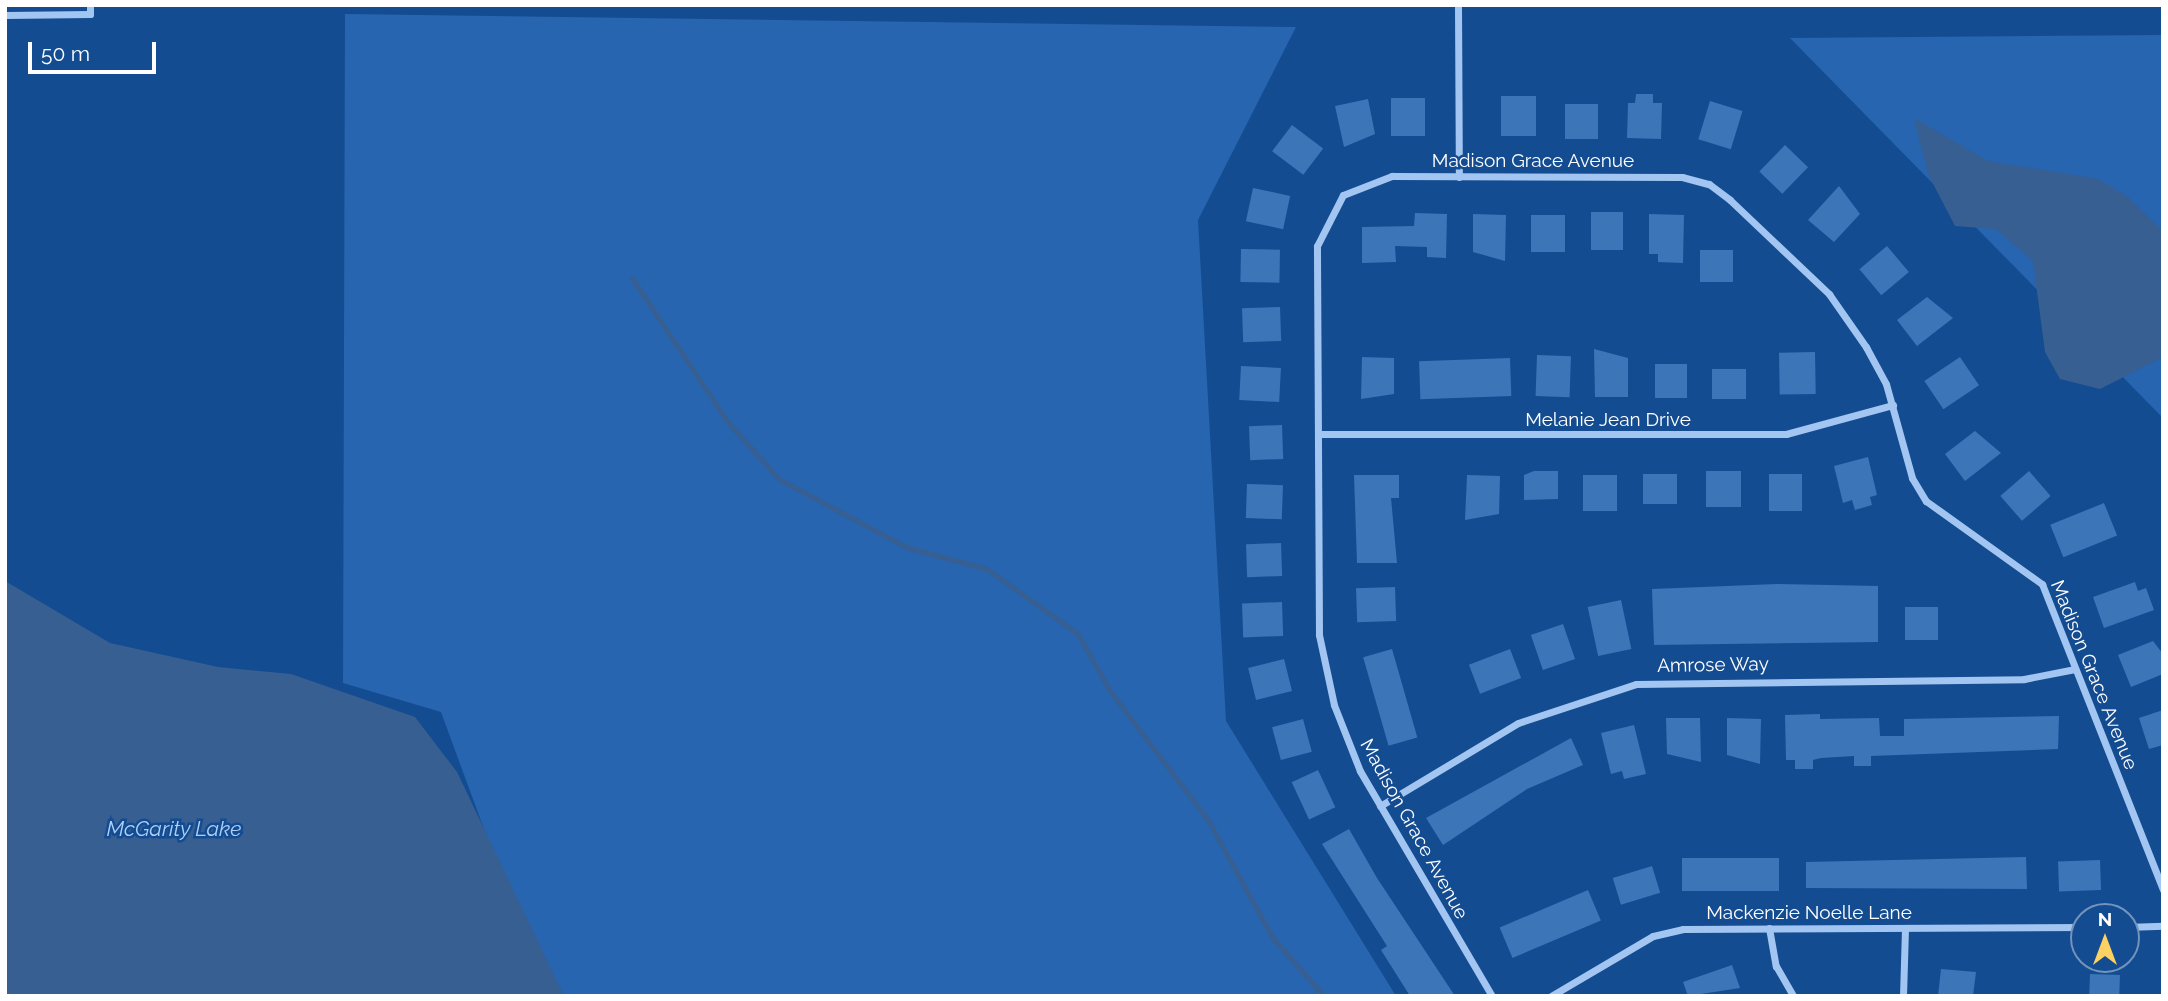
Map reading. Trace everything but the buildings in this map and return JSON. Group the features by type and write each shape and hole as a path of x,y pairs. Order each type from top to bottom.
{"street":[{"path":"5,15 90,14 90,5"},
{"path":"1458,5 1459,177"},
{"name":"Madison Grace Avenue","path":"1492,996 1380,806 1343,732 1322,656 1316,264 1325,219 1343,195 1373,179 1682,177 1709,184 1829,294 1866,347 1893,405 1918,490 1948,520 2033,573 2050,598 2075,669 2163,890"},
{"name":"Melanie Jean Drive","path":"1320,434 1786,434 1893,405"},
{"name":"Amrose Way","path":"1380,806 1518,723 1636,684 2024,679 2075,669"},
{"path":"2140,927 2163,926"},
{"name":"Mackenzie Noelle Lane","path":"1551,996 1653,936 1769,928 2070,927"},
{"path":"1769,928 1776,966 1793,996"},
{"path":"1903,996 1905,928"}],"shaded area":[{"path":"1081,5 1328,5 1328,7"},
{"path":"345,14 1296,27 1198,220 1226,721 1396,996 561,996 495,859 441,712 343,683"},
{"path":"2163,35 2163,418 1790,38"}],"water":[{"path":"1914,118 1988,161 2099,179 2128,197 2163,231 2163,357 2100,389 2060,379 2045,352 2033,261 1996,229 1955,226 1928,174"},
{"name":"McGarity Lake","path":"5,581 110,643 218,667 291,674 415,717 457,772 564,996 5,996"}],"waterway":[{"path":"632,278 727,421 779,479 906,547 987,569 1078,634 1110,691 1208,820 1272,937 1324,996"}]}
